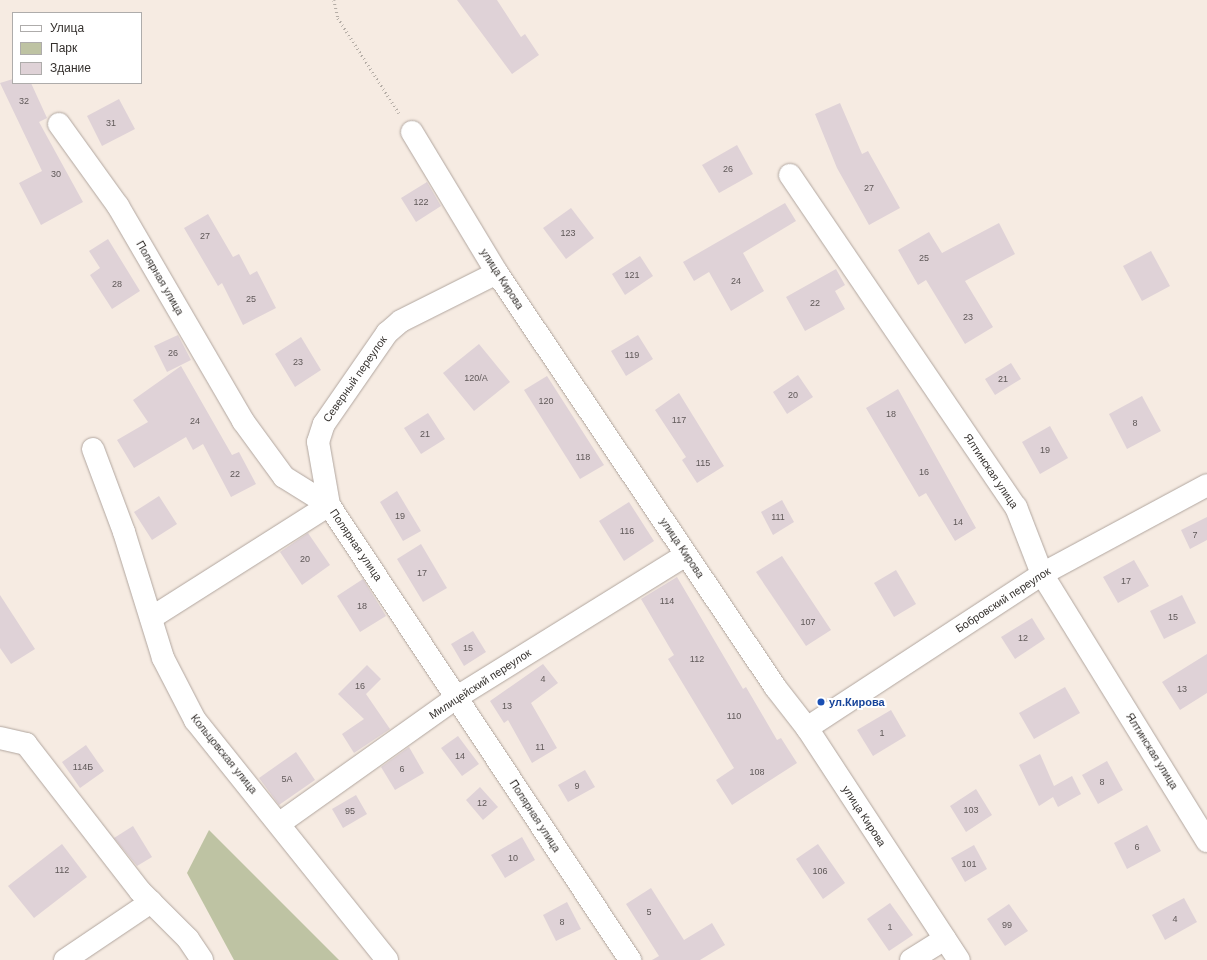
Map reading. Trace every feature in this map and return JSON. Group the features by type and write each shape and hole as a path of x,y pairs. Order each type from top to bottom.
{"street":[{"name":"Полярная улица","path":"59,124 118,206 243,421 284,478 329,505 630,960"},
{"name":"улица Кирова","path":"412,132 497,273 686,555 807,728 959,960"},
{"name":"Ялтинская улица","path":"790,175 1016,507 1042,574 1207,841"},
{"name":"Северный переулок","path":"329,505 318,442 324,424 387,333 401,321 497,273"},
{"name":"Кольцовская улица","path":"93,449 151,618 163,658 195,720 280,823 387,960"},
{"name":"Бобровский переулок","path":"807,728 1042,574 1207,485"},
{"path":"151,618 329,505"},
{"name":"Милицейский переулок","path":"280,823 457,697 686,555"},
{"path":"0,738 26,744 151,902 188,939 202,960"},
{"path":"65,960 151,902"},
{"path":"910,960 945,939"}],"path":[{"path":"334,0 338,18 412,132"}],"green space":[{"path":"209,830 339,960 234,960 187,873"}],"building":[{"path":"457,0 497,0 521,37 525,34 539,55 512,74"},
{"path":"12,79 12,84 31,84 47,118 39,122 83,202 41,225 19,183 42,171 0,83"},
{"path":"119,99 135,129 102,146 87,116"},
{"path":"840,103 862,154 868,151 900,208 869,225 837,168 815,114"},
{"path":"737,145 753,174 719,193 702,165"},
{"path":"427,182 441,206 416,222 401,198"},
{"path":"785,203 796,221 743,253 764,291 731,311 709,272 694,281 683,262"},
{"path":"571,208 594,238 566,259 543,228"},
{"path":"208,214 233,257 239,254 250,275 257,271 276,308 243,325 222,283 218,286 184,228"},
{"path":"999,223 1015,254 965,281 993,327 965,344 926,280 918,285 898,250 929,232 942,253"},
{"path":"108,239 140,291 112,309 90,275 100,268 89,251"},
{"path":"1151,251 1170,286 1142,301 1123,266"},
{"path":"640,256 653,276 625,295 612,274"},
{"path":"836,269 845,285 835,291 845,309 805,331 786,297"},
{"path":"178,335 191,360 167,372 154,346"},
{"path":"638,335 653,359 626,376 611,351"},
{"path":"301,337 321,370 295,387 275,354"},
{"path":"479,344 510,382 474,411 443,373"},
{"path":"1011,363 1021,379 995,395 985,379"},
{"path":"181,366 232,455 239,452 256,484 231,497 203,444 193,450 186,437 134,468 117,440 148,422 133,400"},
{"path":"798,375 813,397 787,414 773,392"},
{"path":"547,376 604,465 580,479 524,390"},
{"path":"898,389 976,528 955,541 926,493 919,497 866,408"},
{"path":"679,393 724,466 697,483 682,460 686,457 655,410"},
{"path":"1142,396 1161,431 1127,449 1109,414"},
{"path":"428,413 445,439 421,454 404,428"},
{"path":"1050,426 1068,458 1040,474 1022,442"},
{"path":"397,491 421,531 403,541 380,502"},
{"path":"159,496 177,524 152,540 134,512"},
{"path":"782,500 794,522 773,535 761,512"},
{"path":"629,502 654,541 624,561 599,521"},
{"path":"1207,517 1207,540 1190,549 1181,530"},
{"path":"308,533 330,565 302,585 280,552"},
{"path":"421,544 447,588 423,602 397,559"},
{"path":"782,556 831,630 806,646 756,572"},
{"path":"1134,560 1149,586 1118,603 1103,577"},
{"path":"896,570 916,604 894,617 874,583"},
{"path":"677,577 743,689 746,687 777,740 781,738 797,763 732,805 716,780 734,768 668,659 674,655 641,599"},
{"path":"363,579 386,616 360,632 337,596"},
{"path":"0,595 35,649 11,664 0,648"},
{"path":"1182,595 1196,623 1164,639 1150,611"},
{"path":"1032,618 1045,639 1015,659 1001,637"},
{"path":"473,631 486,652 464,666 451,644"},
{"path":"1207,654 1207,693 1180,710 1162,682"},
{"path":"543,664 558,683 531,703 557,748 532,763 508,720 504,723 490,701"},
{"path":"367,665 381,679 366,694 390,729 354,753 342,734 364,719 338,694"},
{"path":"1065,687 1080,713 1034,739 1019,713"},
{"path":"891,710 906,736 873,756 857,730"},
{"path":"458,736 479,764 462,776 441,748"},
{"path":"86,745 104,771 80,788 62,762"},
{"path":"409,747 424,773 395,790 381,767"},
{"path":"296,752 315,780 279,805 259,778"},
{"path":"1040,754 1054,786 1072,776 1081,794 1058,807 1053,797 1039,806 1019,765"},
{"path":"1107,761 1123,790 1098,804 1082,775"},
{"path":"585,770 595,787 568,802 558,785"},
{"path":"480,787 498,807 483,820 466,800"},
{"path":"976,789 992,815 966,832 950,806"},
{"path":"356,795 367,814 343,828 332,809"},
{"path":"1147,825 1161,851 1127,869 1114,843"},
{"path":"133,826 152,857 137,866 114,838"},
{"path":"522,837 535,860 505,878 491,855"},
{"path":"62,844 87,877 34,918 8,886"},
{"path":"818,844 845,883 823,899 796,859"},
{"path":"974,845 987,869 965,882 951,858"},
{"path":"651,888 684,940 712,923 725,945 700,960 652,960 659,956 626,904"},
{"path":"1184,898 1197,922 1165,940 1152,915"},
{"path":"567,902 581,929 556,941 543,915"},
{"path":"890,903 913,935 889,951 867,919"},
{"path":"1009,904 1028,931 1005,946 987,919"}],"place":[{"name":"ул.Кирова","path":"821,702"}]}
